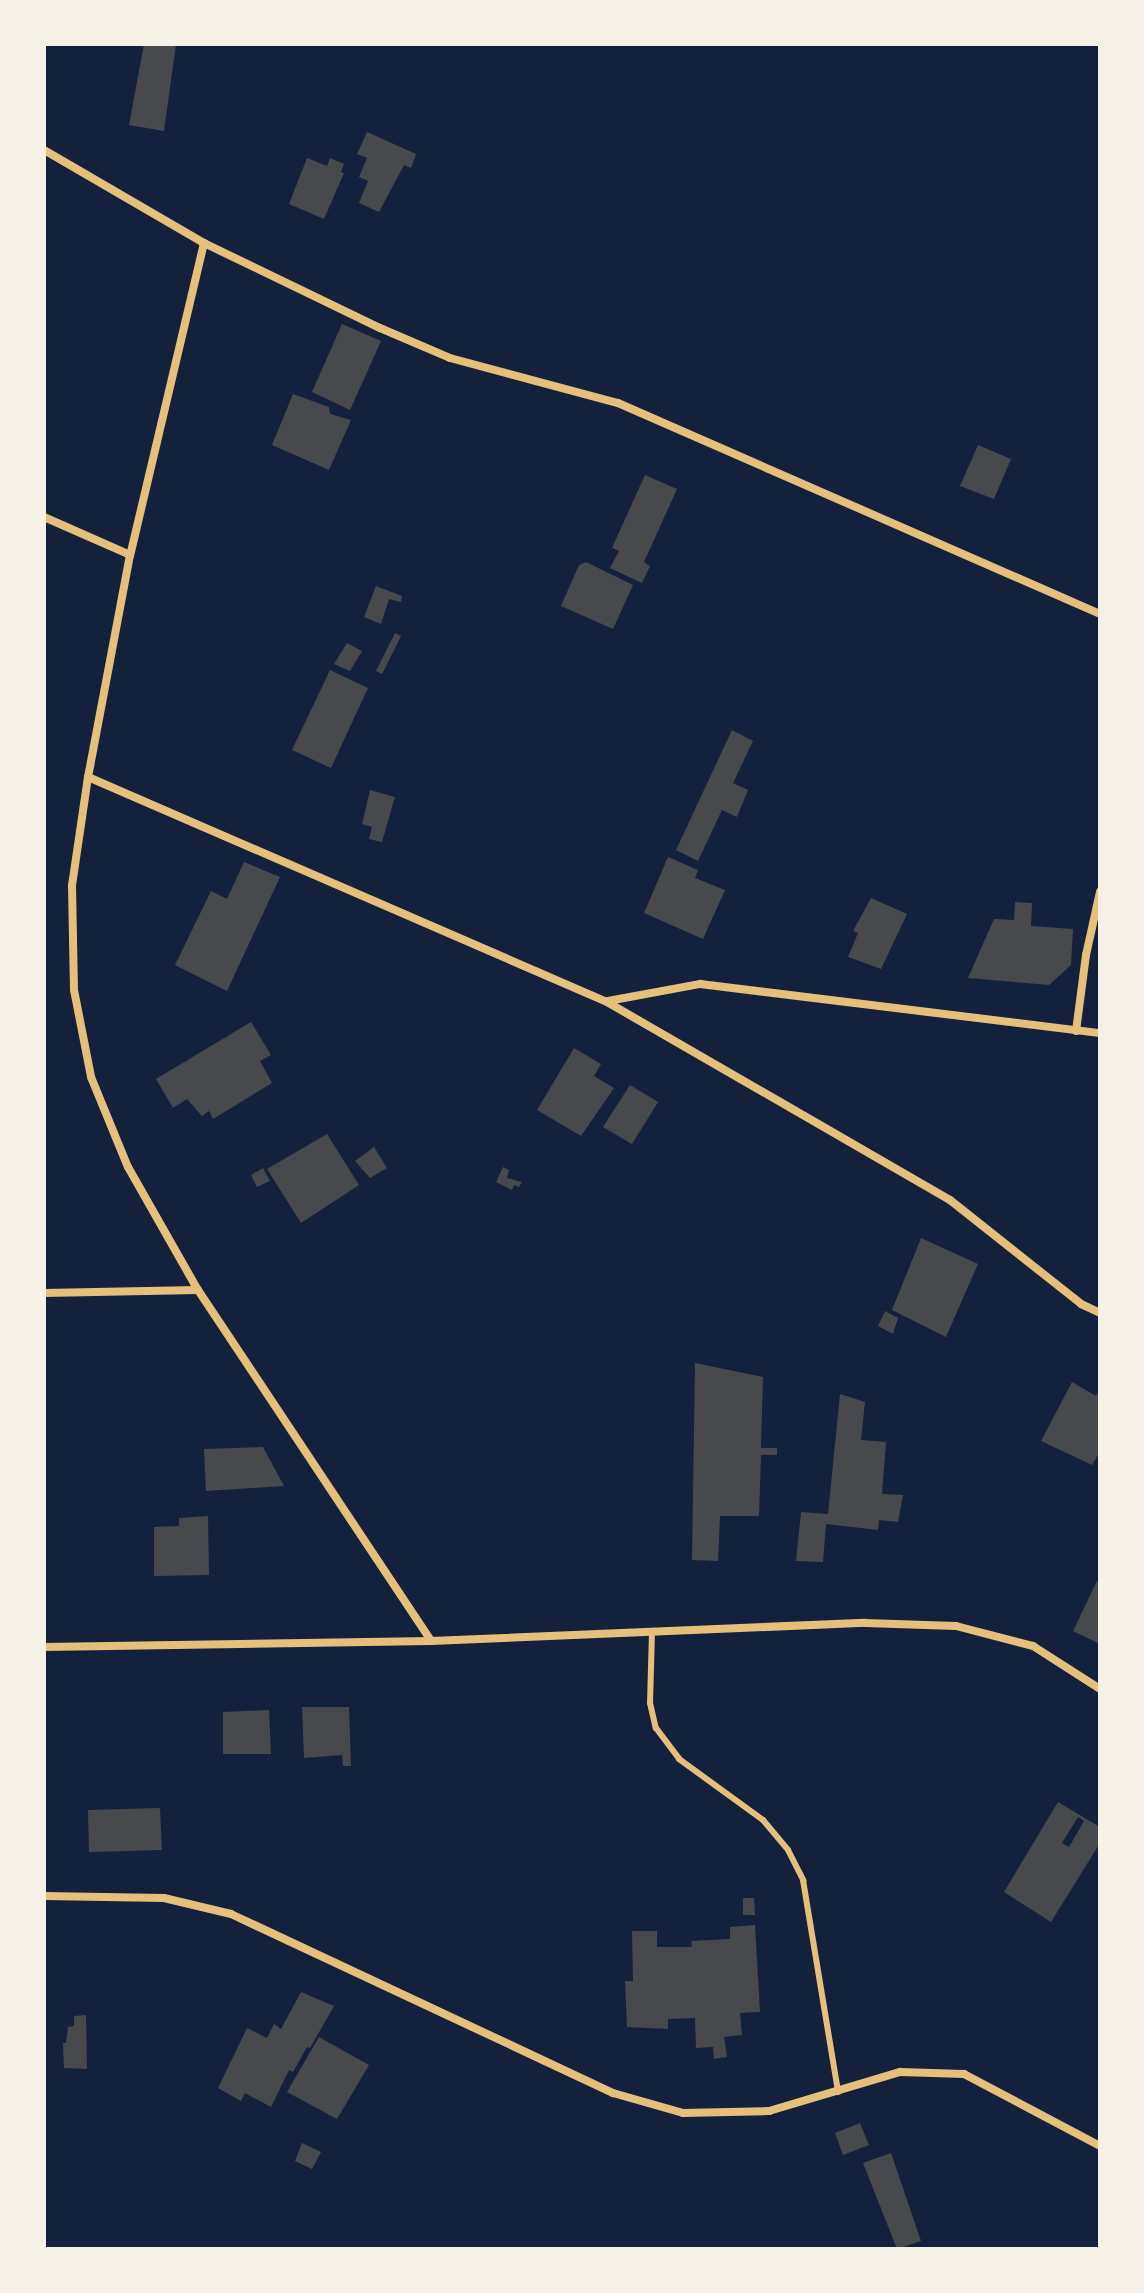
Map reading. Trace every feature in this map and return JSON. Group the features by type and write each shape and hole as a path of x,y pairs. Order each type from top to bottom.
{"street":[{"path":"44,150 204,243 380,328 450,358 618,403 1100,614"},
{"path":"204,243 130,555 88,777 72,886 74,990 91,1077 128,1167 198,1290 431,1641"},
{"path":"44,517 130,555"},
{"path":"88,777 607,1002 950,1200 1081,1304 1100,1313"},
{"path":"1076,1031 1086,955 1100,892"},
{"path":"607,1002 700,984 1100,1033"},
{"path":"44,1293 198,1290"},
{"path":"44,1647 431,1641 865,1623 956,1626 1033,1646 1100,1689"},
{"path":"44,1896 164,1898 231,1914 613,2093 683,2113 769,2111 900,2072 964,2074 1100,2146"}],"lane":[{"path":"652,1632 650,1703 656,1728 679,1759 763,1820 788,1850 803,1880 838,2092"}],"building":[{"path":"144,44 176,44 164,131 129,125"},
{"path":"367,132 416,154 411,168 404,165 379,212 359,203 368,181 359,177 367,158 357,154"},
{"path":"307,158 327,166 330,158 344,164 341,172 344,173 324,219 289,204"},
{"path":"342,324 381,341 350,410 312,392"},
{"path":"293,394 329,407 330,414 351,420 329,470 272,445"},
{"path":"978,445 1011,459 994,499 960,486"},
{"path":"645,475 677,489 644,562 650,566 642,583 610,568 619,551 612,548"},
{"path":"586,562 633,585 613,629 561,606 579,565"},
{"path":"376,586 402,596 401,602 389,599 381,624 364,617"},
{"path":"395,633 401,636 382,674 376,671"},
{"path":"347,643 362,651 350,671 334,664"},
{"path":"330,670 368,688 331,768 292,750"},
{"path":"732,730 753,741 733,783 748,790 737,817 722,810 698,861 676,850"},
{"path":"370,790 395,797 382,842 369,839 372,827 362,824"},
{"path":"668,857 698,870 695,878 725,890 703,939 644,913"},
{"path":"244,862 280,877 227,991 175,965 211,891 227,899"},
{"path":"871,898 907,914 881,969 848,957 858,933 853,931"},
{"path":"1015,902 1032,903 1031,926 1073,929 1071,965 1049,985 968,978 994,919 1014,920"},
{"path":"251,1022 271,1055 260,1061 272,1083 213,1119 209,1111 202,1116 187,1099 173,1108 156,1079"},
{"path":"574,1048 601,1064 594,1076 614,1088 581,1136 537,1110"},
{"path":"630,1085 658,1102 632,1144 603,1127"},
{"path":"327,1134 359,1185 301,1223 267,1169"},
{"path":"374,1147 387,1168 370,1178 355,1161"},
{"path":"503,1167 509,1170 507,1178 522,1182 519,1187 514,1185 512,1190 496,1182"},
{"path":"263,1168 270,1181 257,1187 251,1175"},
{"path":"921,1238 978,1264 946,1337 892,1310"},
{"path":"885,1311 898,1318 893,1334 878,1326"},
{"path":"695,1363 763,1377 761,1448 777,1448 777,1455 761,1455 759,1516 720,1516 718,1561 692,1560"},
{"path":"1072,1382 1096,1396 1100,1388 1100,1451 1092,1465 1041,1441"},
{"path":"840,1394 865,1402 861,1440 886,1442 882,1494 903,1495 898,1522 879,1520 878,1530 826,1524 823,1562 796,1561 801,1512 828,1514"},
{"path":"263,1447 284,1486 206,1491 204,1449"},
{"path":"208,1516 209,1575 154,1576 154,1527 179,1526 179,1518"},
{"path":"1097,1581 1100,1582 1100,1644 1073,1631"},
{"path":"302,1707 349,1707 351,1766 343,1766 342,1755 304,1758"},
{"path":"269,1710 271,1754 223,1754 223,1712"},
{"path":"1058,1802 1100,1827 1100,1843 1051,1922 1004,1892","holes":["1078,1817 1084,1821 1069,1847 1062,1843"]},
{"path":"160,1808 162,1850 89,1852 88,1810"},
{"path":"743,1898 754,1898 755,1915 743,1915"},
{"path":"755,1925 760,2012 740,2013 742,2035 724,2037 727,2057 714,2059 713,2047 696,2048 695,2018 668,2019 668,2029 627,2027 625,1981 633,1981 632,1931 657,1931 657,1947 692,1947 691,1941 730,1939 730,1927"},
{"path":"301,1992 334,2006 310,2048 307,2047 293,2072 289,2070 271,2107 245,2093 241,2101 218,2088 247,2028 267,2038 274,2024 281,2029"},
{"path":"86,2015 87,2069 64,2068 63,2043 66,2043 68,2027 74,2026 74,2016"},
{"path":"319,2037 369,2065 337,2119 287,2092"},
{"path":"860,2123 869,2145 843,2155 835,2133"},
{"path":"302,2143 321,2152 312,2169 295,2161"},
{"path":"891,2153 921,2241 897,2249 863,2163"}]}
